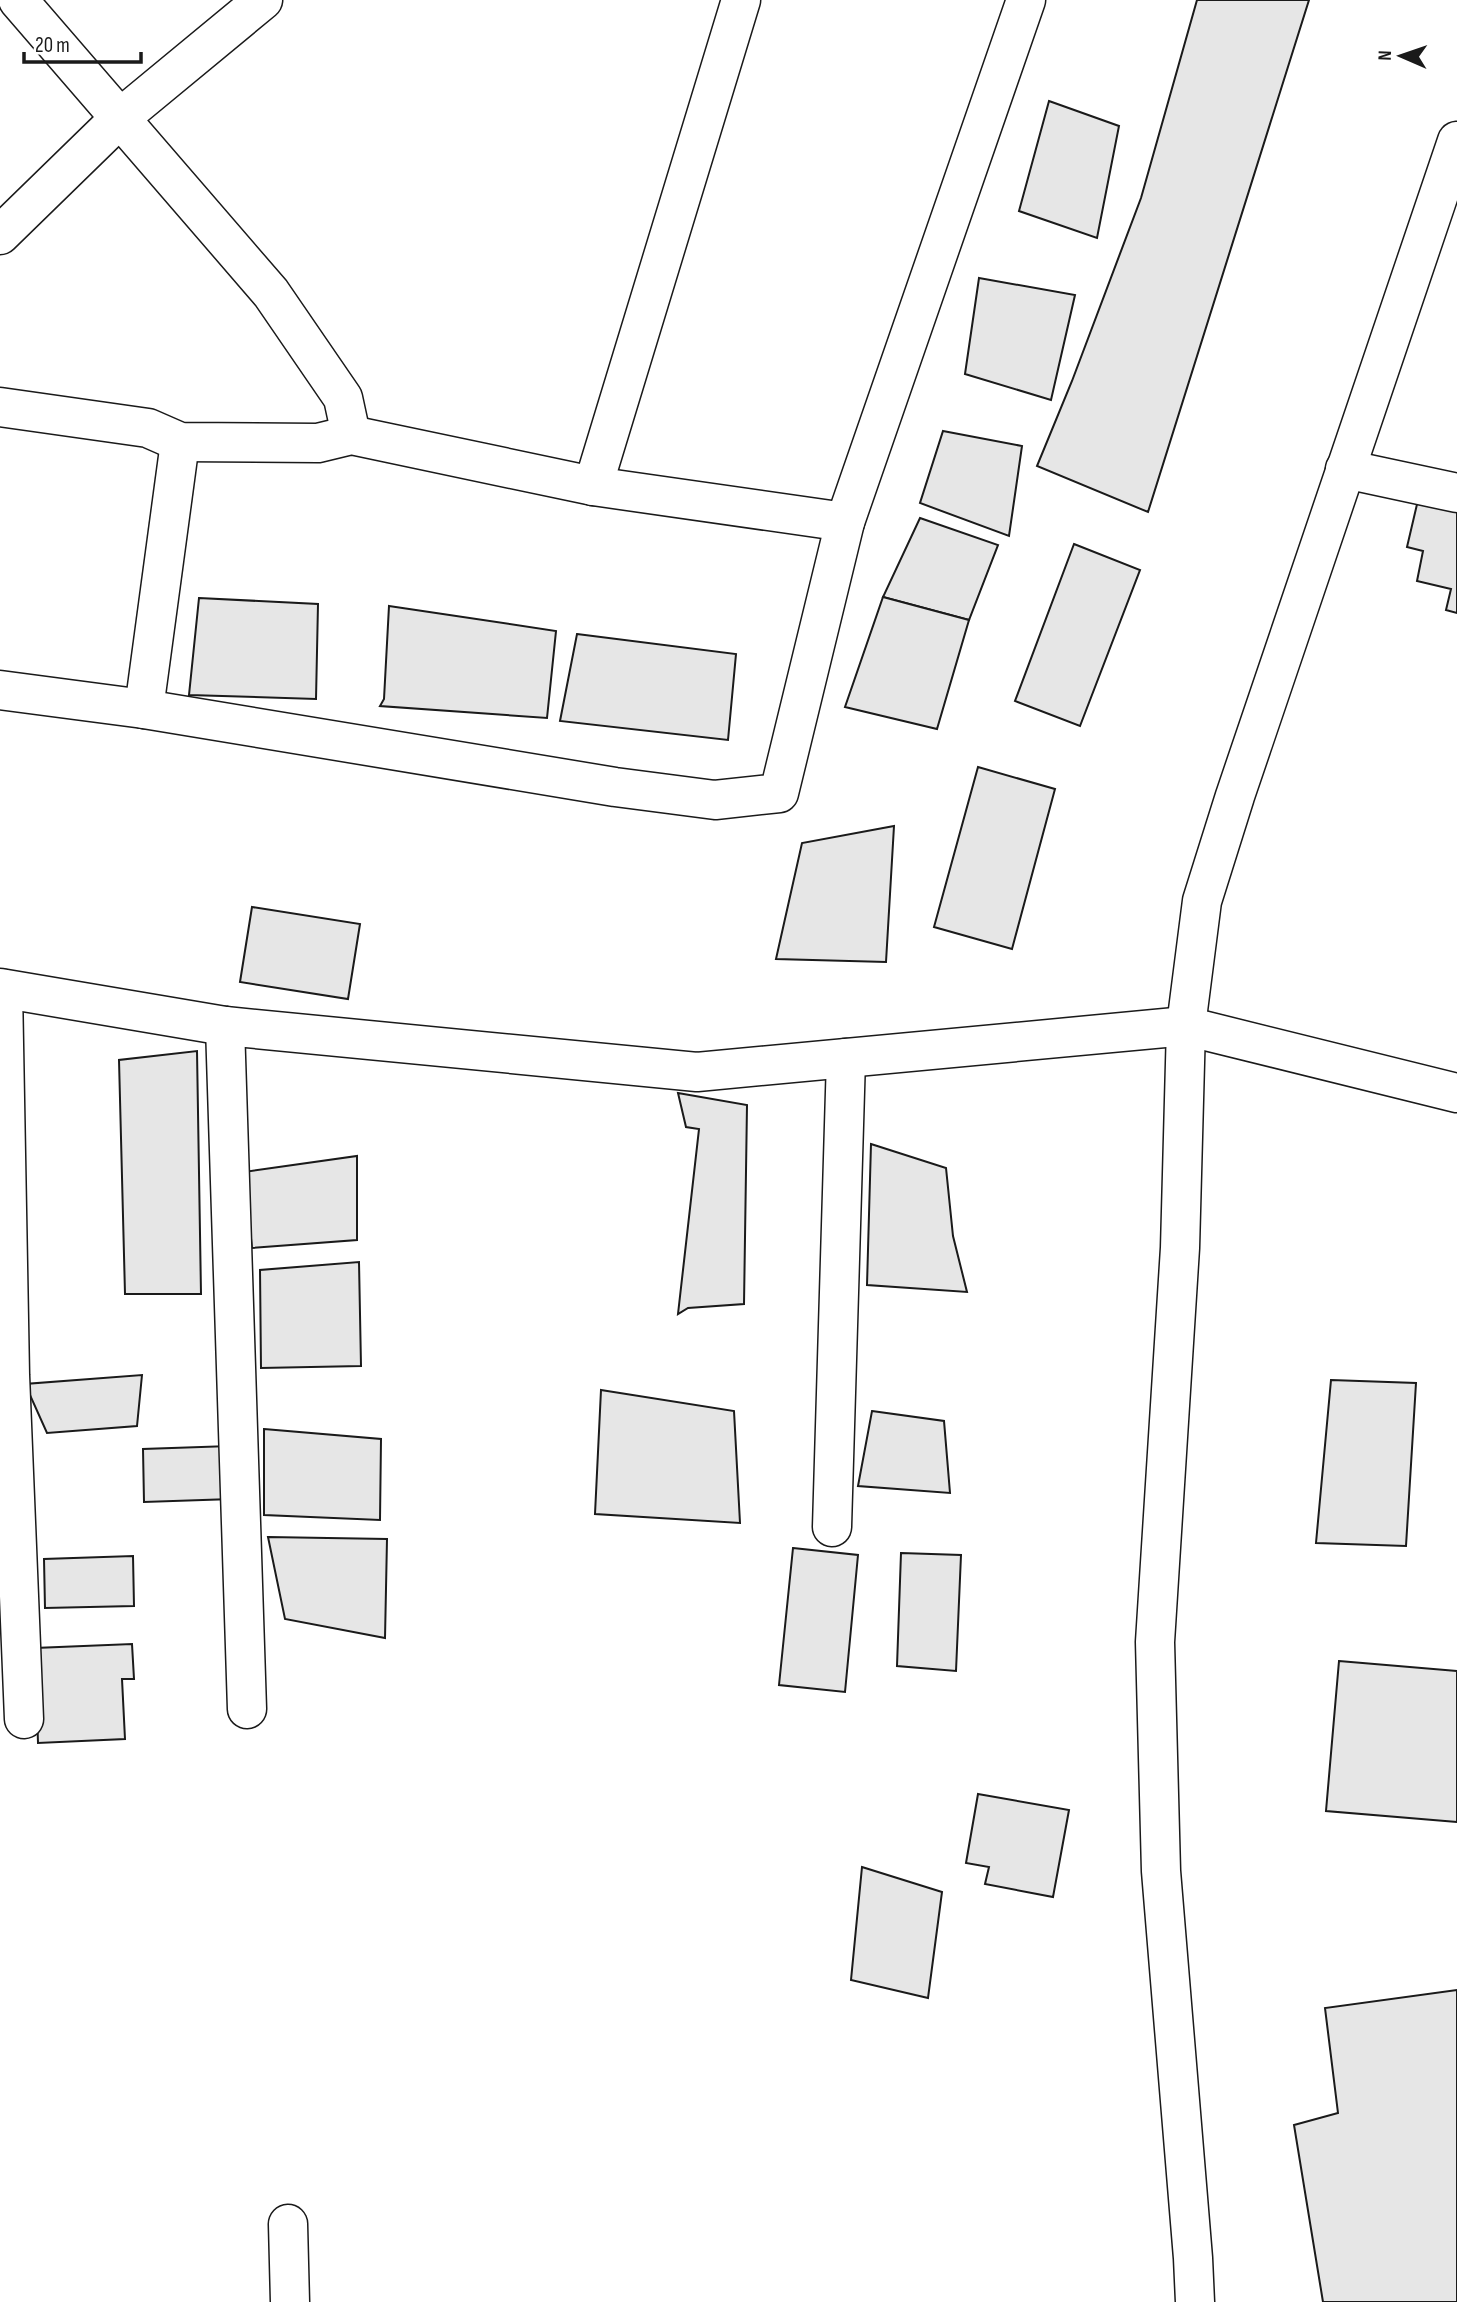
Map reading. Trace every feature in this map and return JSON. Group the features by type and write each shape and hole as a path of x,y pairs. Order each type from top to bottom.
{"street":[{"path":"18,0 271,293 343,398 351,435"},
{"path":"0,235 119,119 263,0"},
{"path":"593,486 741,0"},
{"path":"0,690 144,709 615,788 715,800 779,793 845,522 1026,0"},
{"path":"1195,2302 1161,1871 1155,1642 1180,1248 1185,1026 1202,901 1235,796 1457,141"},
{"path":"0,407 148,428 180,442 318,443 351,435 593,486 845,522"},
{"path":"144,709 180,442"},
{"path":"1345,470 1457,493"},
{"path":"24,1719 10,1375 2,988 225,1026 697,1072 1185,1026 1457,1093"},
{"path":"225,1026 247,1709"},
{"path":"832,1527 846,1058"},
{"path":"288,2224 290,2302"}],"building":[{"path":"1197,0 1309,0 1148,512 1037,466 1141,198"},
{"path":"1049,101 1119,126 1097,238 1019,211"},
{"path":"979,278 1075,295 1051,400 965,374"},
{"path":"943,431 1022,446 1009,536 920,503"},
{"path":"1418,500 1457,509 1457,613 1446,610 1451,589 1417,581 1423,551 1407,547"},
{"path":"920,518 998,545 969,620 883,597"},
{"path":"1074,544 1140,570 1080,726 1015,701"},
{"path":"883,597 969,620 937,729 845,707"},
{"path":"199,598 318,604 316,699 189,695"},
{"path":"389,606 556,631 547,718 380,706 384,699"},
{"path":"577,634 736,654 728,740 560,721"},
{"path":"978,767 1055,789 1012,949 934,927"},
{"path":"894,826 886,962 776,959 802,843"},
{"path":"252,907 360,924 348,999 240,982"},
{"path":"197,1051 201,1294 125,1294 119,1060"},
{"path":"678,1093 747,1105 744,1304 688,1308 678,1314 699,1129 686,1127"},
{"path":"871,1144 946,1168 953,1236 967,1292 867,1285"},
{"path":"357,1156 357,1240 252,1248 244,1172"},
{"path":"359,1262 361,1366 261,1368 260,1270"},
{"path":"142,1375 137,1426 47,1433 25,1384"},
{"path":"1331,1380 1416,1383 1406,1546 1316,1543"},
{"path":"601,1390 734,1411 740,1523 595,1514"},
{"path":"872,1411 944,1421 950,1493 858,1486"},
{"path":"264,1429 381,1439 380,1520 264,1515"},
{"path":"230,1446 232,1499 144,1502 143,1449"},
{"path":"268,1537 387,1539 385,1638 285,1619"},
{"path":"793,1548 858,1555 845,1692 779,1685"},
{"path":"901,1553 961,1555 956,1671 897,1666"},
{"path":"133,1556 134,1606 45,1608 44,1559"},
{"path":"132,1644 134,1679 122,1679 125,1739 38,1743 35,1648"},
{"path":"1339,1661 1457,1671 1457,1822 1326,1811"},
{"path":"978,1794 1069,1810 1053,1897 985,1884 989,1867 966,1863"},
{"path":"862,1867 942,1892 928,1998 851,1980"},
{"path":"1457,1990 1457,2302 1323,2302 1294,2125 1338,2113 1325,2008"}]}
